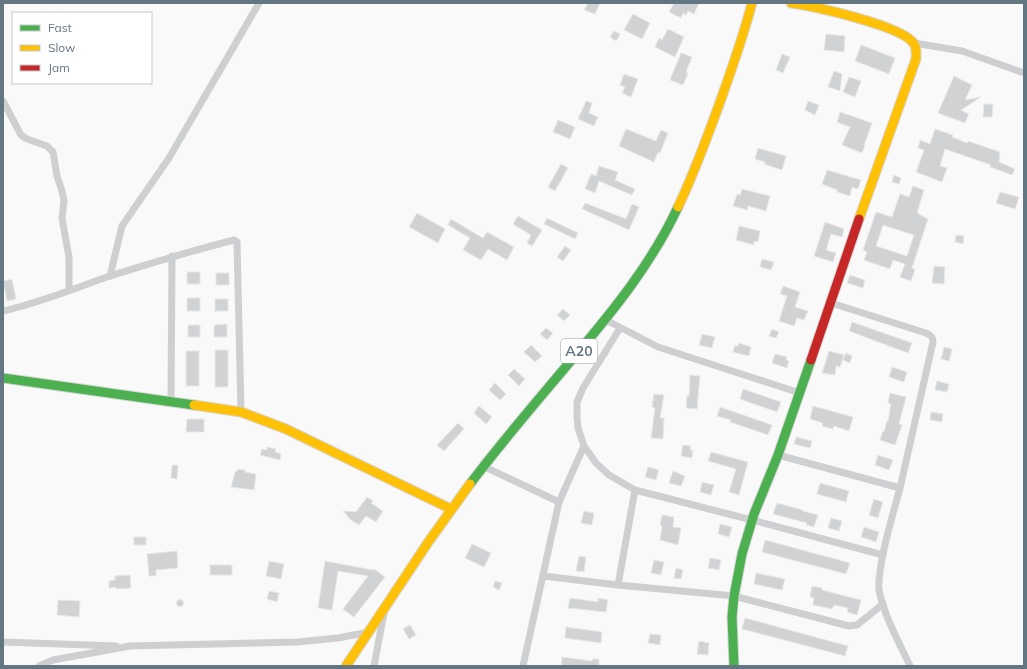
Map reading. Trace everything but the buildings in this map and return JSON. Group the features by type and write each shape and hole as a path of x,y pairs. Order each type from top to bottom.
{"street":[{"path":"110,276 122,226 169,158 259,3"},
{"name":"A20","path":"346,666 451,509 483,466 606,320 653,254 671,223 703,149 737,55 752,3"},
{"path":"791,3 827,9 854,16 902,34 914,43 962,51 1024,73"},
{"path":"734,666 732,618 736,578 744,544 765,484 778,456 866,199 915,65 916,48 914,43"},
{"path":"3,101 21,135 27,139 47,146 53,152 57,176 64,201 62,218 69,257 69,290"},
{"path":"3,311 45,300 69,290 172,256 234,240 237,242 241,412"},
{"path":"172,256 172,401"},
{"path":"831,303 930,334 933,339 878,581 883,604 910,666"},
{"path":"606,320 658,347 800,393"},
{"path":"620,328 583,388 577,402 578,428 584,446 596,463 609,475 635,490 883,555"},
{"path":"3,378 241,412 286,429 451,509"},
{"path":"523,666 559,502 584,446"},
{"path":"778,456 900,488"},
{"path":"483,466 559,502"},
{"path":"618,585 635,490"},
{"path":"543,576 734,596 849,626 857,625 883,604"},
{"path":"374,666 385,608"},
{"path":"3,642 130,646 297,642 338,638 369,632"},
{"path":"39,666 53,660 130,646"}],"traffic: fast":[{"path":"470,484 508,436 589,340 631,286 668,228 678,207"},
{"path":"734,666 732,617 734,596 742,554 754,514 778,455 811,360"},
{"path":"3,378 194,405"}],"traffic: slow":[{"path":"678,207 695,169 719,105 741,42 752,3"},
{"path":"791,3 857,18 894,30 907,37 916,47 916,59 859,219"},
{"path":"194,405 241,412 286,429 451,509"},
{"path":"346,666 429,541 470,484"}],"traffic: jam":[{"path":"811,360 859,219"}]}
